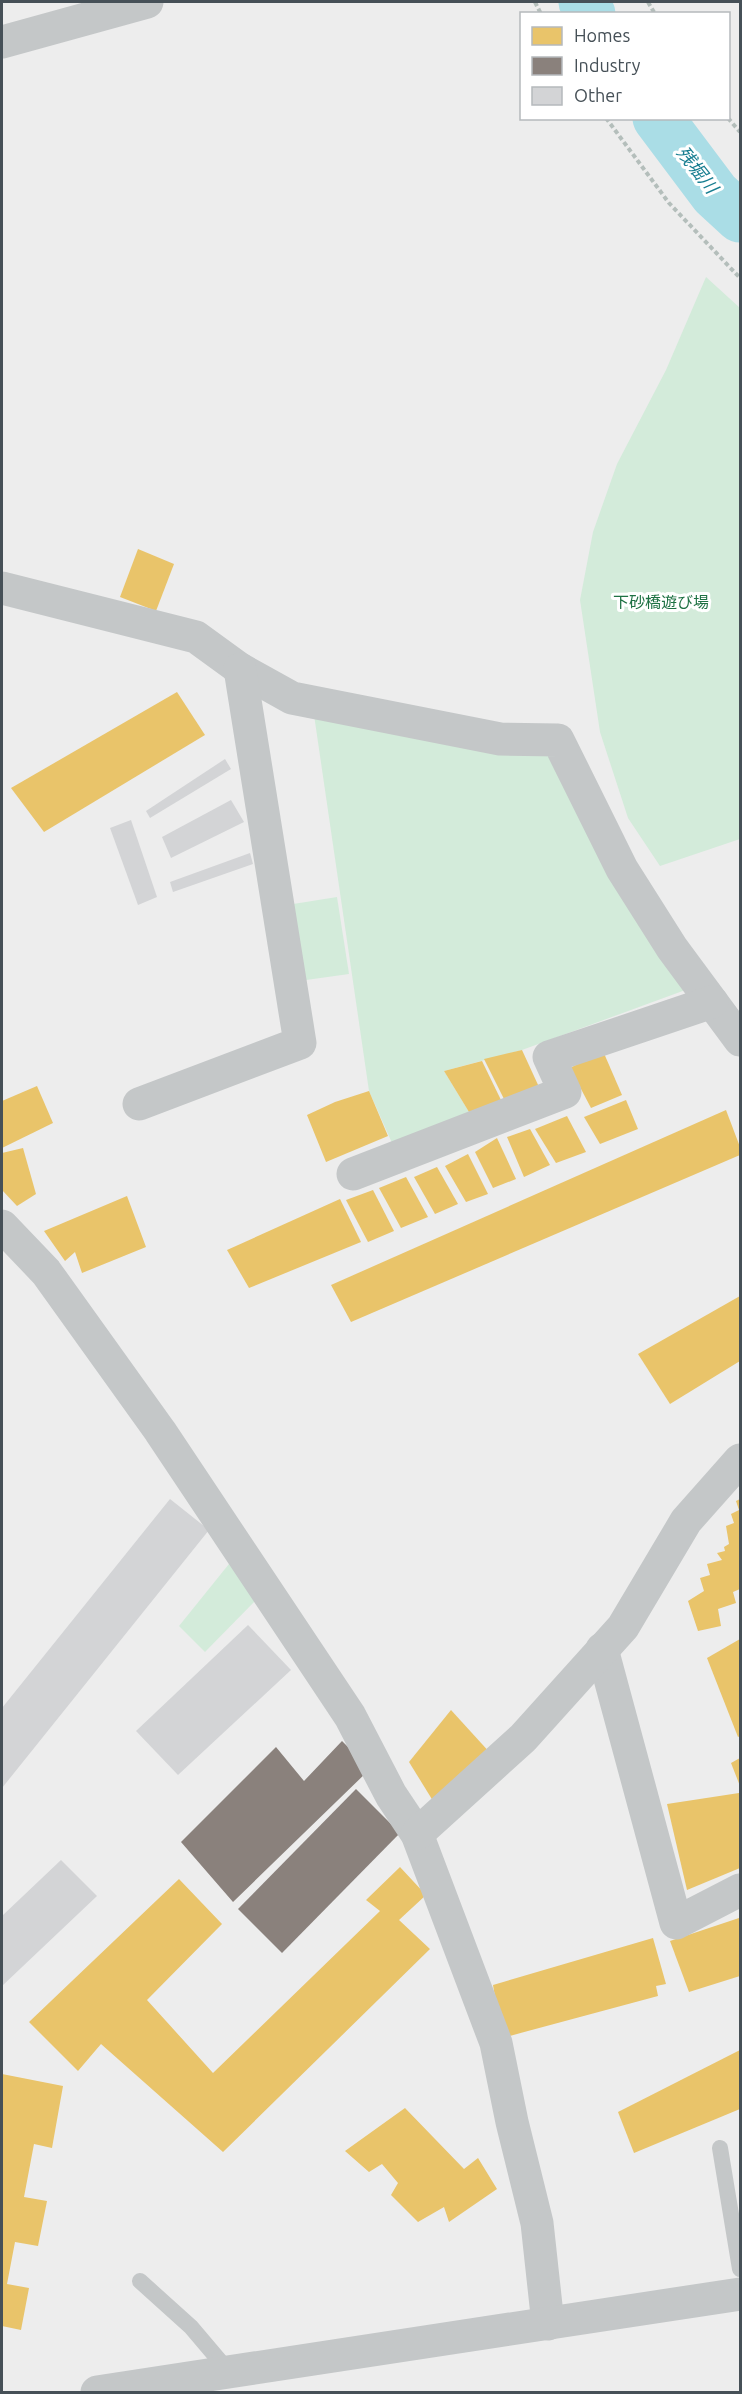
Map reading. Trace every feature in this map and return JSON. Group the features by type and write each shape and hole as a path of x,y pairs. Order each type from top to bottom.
{"street":[{"path":"2,42 147,2"},
{"path":"2,588 196,637 240,669 292,698 500,739 558,740 622,869 672,948 741,1040"},
{"path":"139,1104 300,1043 240,669"},
{"path":"353,1174 565,1092 549,1057 712,1002"},
{"path":"2,1226 46,1272 160,1431 351,1716 391,1795 417,1834 496,2043 512,2122 537,2223 548,2324"},
{"path":"417,1834 523,1738 623,1627 686,1521 741,1460"},
{"path":"602,1649 676,1923 741,1890"},
{"path":"97,2392 741,2294"}],"lane":[{"path":"720,2148 734,2182 741,2269"},
{"path":"140,2281 191,2327 230,2373"}],"path":[{"path":"730,119 741,132"},
{"path":"607,120 669,203 741,278"}],"green space":[{"name":"下砂橋遊び場","path":"706,277 740,308 740,839 660,866 628,818 600,732 580,600 593,532 617,464 666,370"},
{"path":"313,708 551,744 699,985 522,1050 444,1071 469,1112 392,1143 369,1091"},
{"path":"337,897 349,974 299,981 287,905"},
{"path":"233,1559 259,1597 205,1652 179,1626"}],"building: Homes":[{"path":"138,549 174,564 156,611 120,597"},
{"path":"177,692 205,735 44,832 11,788"},
{"path":"522,1050 539,1087 504,1099 484,1059"},
{"path":"603,1051 622,1095 591,1108 570,1068"},
{"path":"482,1061 501,1100 469,1112 444,1071"},
{"path":"37,1086 53,1123 2,1148 2,1101"},
{"path":"369,1091 388,1136 326,1162 307,1115 335,1102"},
{"path":"626,1100 638,1129 600,1144 584,1117"},
{"path":"726,1110 740,1147 740,1155 351,1322 331,1285"},
{"path":"567,1116 586,1152 556,1163 535,1129"},
{"path":"530,1129 550,1165 524,1177 507,1137"},
{"path":"497,1138 516,1179 493,1188 475,1152"},
{"path":"23,1148 36,1194 17,1206 2,1190 2,1153"},
{"path":"468,1154 488,1194 466,1202 445,1166"},
{"path":"437,1167 458,1204 435,1214 414,1177"},
{"path":"406,1177 428,1217 401,1228 379,1188"},
{"path":"373,1190 394,1231 368,1242 346,1200"},
{"path":"127,1196 146,1247 82,1273 75,1252 65,1261 44,1231"},
{"path":"340,1199 361,1242 249,1288 227,1250"},
{"path":"740,1296 740,1361 670,1404 638,1354"},
{"path":"740,1499 740,1589 733,1592 736,1603 718,1609 721,1626 698,1631 688,1601 704,1591 700,1578 710,1575 707,1564 722,1560 717,1553 725,1551 724,1547 729,1544 726,1526 734,1523 731,1514 739,1510 736,1501"},
{"path":"740,1639 740,1736 738,1737 707,1658"},
{"path":"451,1710 492,1755 438,1809 409,1762"},
{"path":"740,1758 740,1786 731,1763"},
{"path":"739,1793 740,1868 687,1890 667,1804"},
{"path":"400,1867 426,1895 399,1920 430,1949 223,2152 101,2044 78,2071 29,2022 179,1879 222,1924 147,2000 213,2073 380,1911 366,1900"},
{"path":"739,1918 740,1976 689,1992 670,1941"},
{"path":"653,1938 666,1984 656,1986 658,1996 502,2038 493,1985"},
{"path":"740,2050 740,2109 634,2153 618,2112"},
{"path":"2,2074 63,2086 52,2148 34,2144 24,2197 47,2201 38,2246 15,2242 7,2284 29,2288 21,2330 2,2326"},
{"path":"405,2108 464,2169 478,2158 497,2189 449,2222 444,2207 418,2222 391,2195 398,2183 382,2164 369,2172 345,2151"}],"building: Industry":[{"path":"342,1741 370,1769 233,1902 181,1842 276,1747 304,1781"},
{"path":"356,1789 400,1833 282,1953 238,1909"}],"building: Other":[{"path":"225,759 231,769 150,818 146,811"},
{"path":"231,800 244,822 171,858 162,837"},
{"path":"131,820 157,897 138,905 110,828"},
{"path":"250,853 253,864 173,892 170,882"},
{"path":"170,1499 209,1530 2,1788 2,1708"},
{"path":"248,1625 291,1670 178,1775 136,1731"},
{"path":"61,1860 97,1896 2,1986 2,1916"}],"waterway":[{"name":"残堀川","path":"584,2 589,12"},
{"name":"残堀川","path":"660,120 715,194 740,217"}]}
